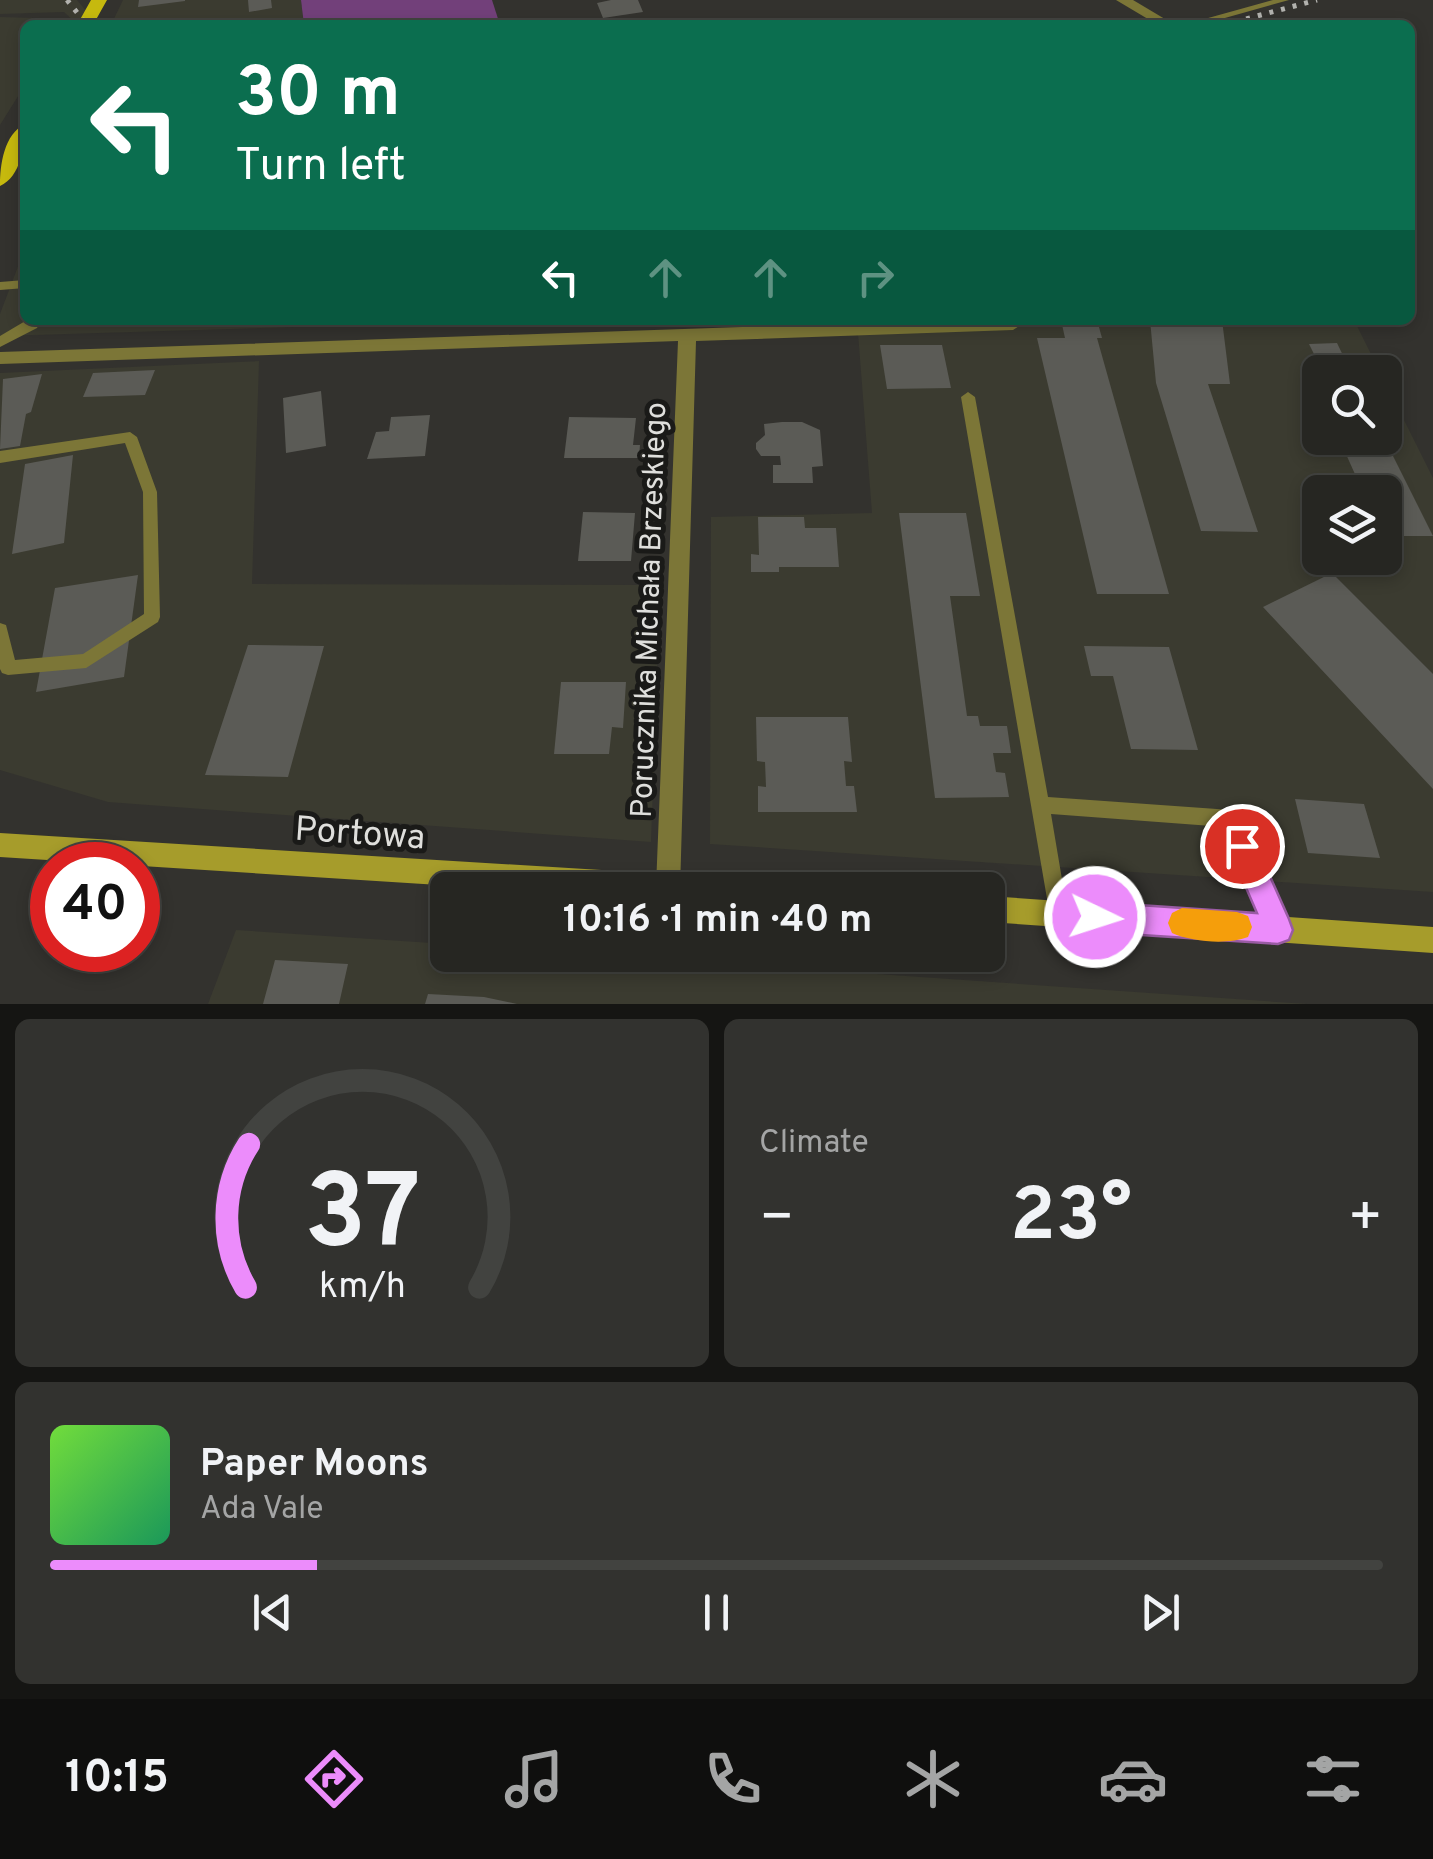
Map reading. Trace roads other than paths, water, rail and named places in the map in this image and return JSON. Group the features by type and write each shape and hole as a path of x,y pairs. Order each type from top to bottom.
{"main road":[{"path":"0,180 20,140"}],"street":[{"path":"1123,0 1159,20"},
{"path":"0,358 879,325"},
{"name":"Porucznika Michała Brzeskiego","path":"670,872 688,334"},
{"name":"Portowa","path":"0,845 430,872"},
{"path":"1005,911 1433,940"}],"lane":[{"path":"1207,20 1284,0"},
{"path":"0,342 32,325"},
{"path":"968,397 1058,914"},
{"path":"0,457 130,437 150,492 154,551 152,618 86,661 8,668 0,630"},
{"path":"1040,806 1231,819 1278,930"}],"railway":[{"path":"67,0 83,20"},
{"path":"1242,20 1317,0"}]}
